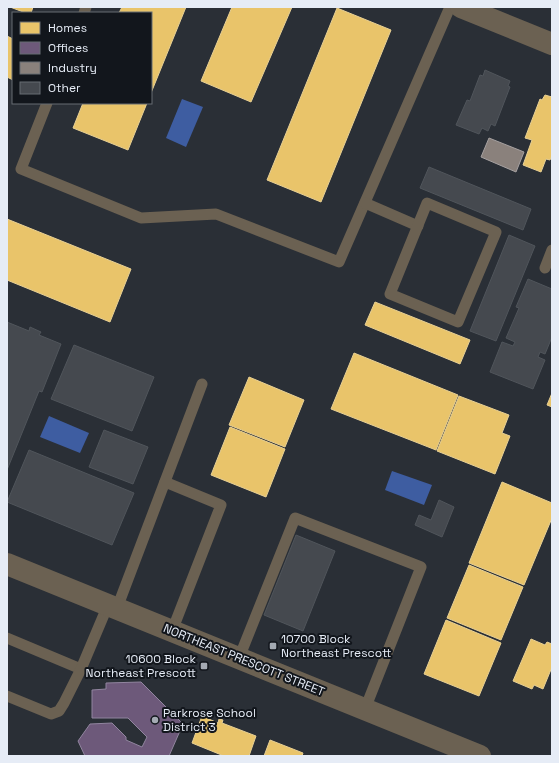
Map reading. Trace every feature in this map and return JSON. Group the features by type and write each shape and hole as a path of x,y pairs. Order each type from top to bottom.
{"street":[{"path":"473,9 552,44"},
{"name":"NORTHEAST PRESCOTT STREET","path":"7,564 480,756"}],"lane":[{"path":"47,104 21,169 141,218 216,214 339,262 450,7"},
{"path":"365,203 418,226"},
{"path":"428,203 496,232 458,322 390,294 418,226 428,203"},
{"path":"545,268 552,250"},
{"path":"7,696 51,714 59,711 112,606 165,482 202,384"},
{"path":"165,482 222,505 172,631"},
{"path":"239,658 295,518 421,567 365,709"},
{"path":"7,638 81,669"}],"water":[{"path":"182,99 203,107 186,147 166,138"},
{"path":"49,416 89,433 80,453 40,437"},
{"path":"392,471 432,485 424,505 385,490"}],"building: Homes":[{"path":"10,7 33,7 31,12 23,12"},
{"path":"122,7 186,7 152,91 152,12 120,12"},
{"path":"232,7 292,7 251,102 201,81"},
{"path":"337,8 391,30 321,202 267,180"},
{"path":"7,36 12,38 12,80 7,77"},
{"path":"545,95 552,97 552,155 550,160 546,159 541,172 523,165 532,140 525,138 540,99 542,100"},
{"path":"83,104 147,104 128,150 73,128"},
{"path":"7,219 131,269 110,322 7,280"},
{"path":"375,302 470,340 460,364 365,325"},
{"path":"354,353 458,395 436,450 331,409"},
{"path":"249,377 304,400 285,447 229,425"},
{"path":"552,393 552,407 547,405"},
{"path":"459,396 509,415 502,433 510,436 495,474 437,451"},
{"path":"230,427 285,449 266,497 211,475"},
{"path":"502,482 552,503 552,518 524,585 469,563"},
{"path":"469,565 523,587 501,640 447,618"},
{"path":"446,620 501,643 479,696 424,674"},
{"path":"531,639 545,645 547,642 552,644 552,667 543,689 534,685 532,689 513,681"},
{"path":"202,716 218,723 219,719 223,720 222,723 256,736 249,756 224,756 192,743"},
{"path":"270,740 303,753 302,756 264,756"}],"building: Offices":[{"name":"Parkrose School District 3","path":"141,682 183,724 169,756 85,756 78,741 90,724 112,723 126,737 126,740 142,747 147,737 128,718 92,718 92,690 106,689 106,683"}],"building: Industry":[{"path":"489,138 524,152 516,172 481,157"}],"building: Other":[{"path":"485,70 510,81 508,86 510,87 495,126 491,124 488,131 482,128 479,134 456,125 467,100 470,101 480,75 483,76"},
{"path":"429,167 531,209 523,230 420,188"},
{"path":"509,235 535,246 496,341 470,331"},
{"path":"528,279 552,289 552,337 545,354 540,352 538,357 545,360 533,389 490,372 502,342 513,346 515,342 506,338 519,308 516,307"},
{"path":"7,322 29,331 30,327 41,332 39,335 61,344 42,392 39,391 7,470"},
{"path":"74,345 154,377 132,431 51,399"},
{"path":"104,430 148,447 133,484 89,467"},
{"path":"29,450 134,493 112,545 7,502"},
{"path":"439,500 454,507 442,537 415,525 419,515 431,520"},
{"path":"296,535 335,551 303,631 264,615"}],"place":[{"name":"10700 Block Northeast Prescott","path":"273,646"},
{"name":"10600 Block Northeast Prescott","path":"204,666"},
{"name":"Parkrose School District 3","path":"155,720"}]}
